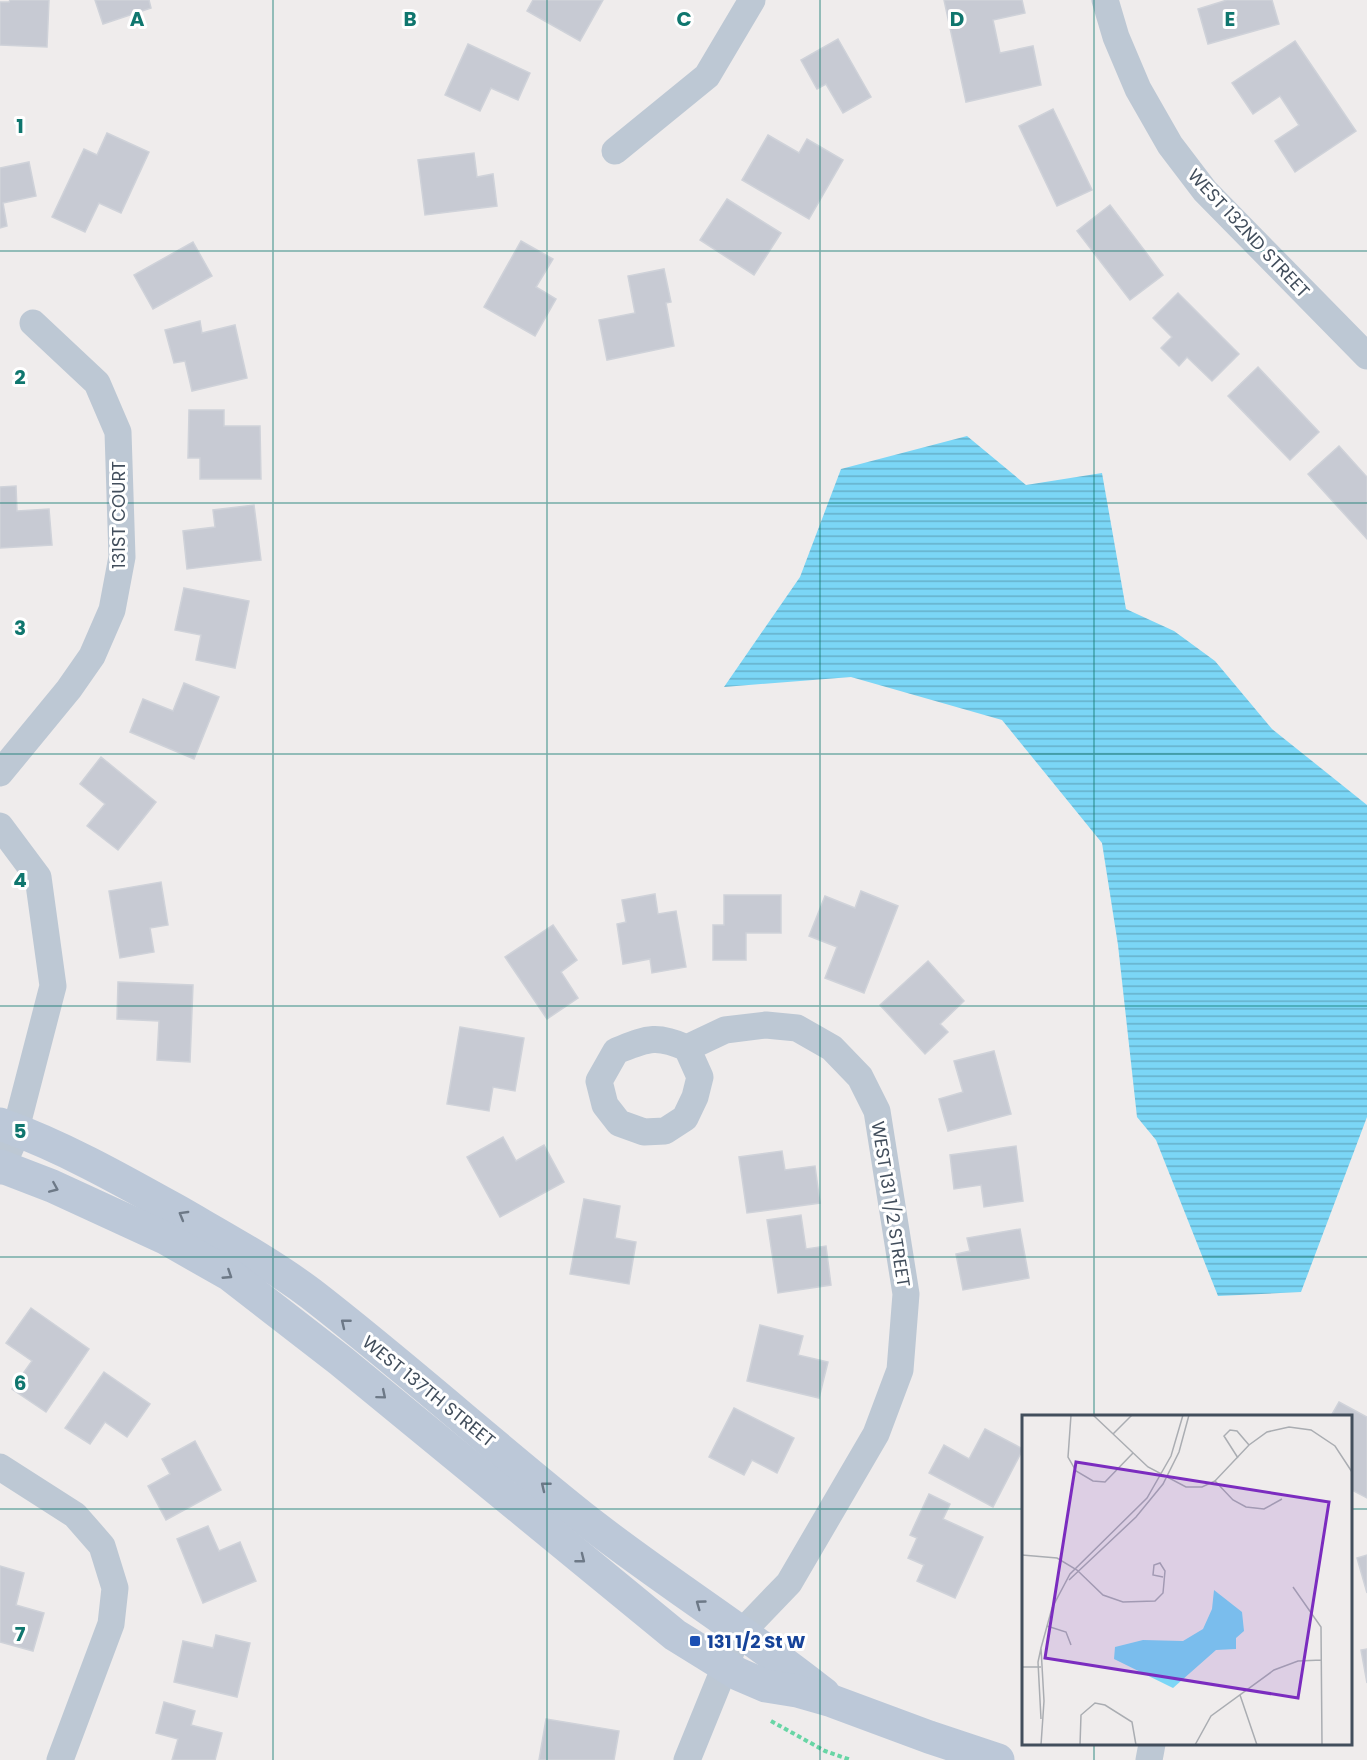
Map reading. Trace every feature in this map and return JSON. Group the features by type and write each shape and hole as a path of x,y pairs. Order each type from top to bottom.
{"main road":[{"name":"WEST 137TH STREET","path":"8,1127 54,1144 120,1179 229,1241 308,1292 591,1524 795,1671 832,1701"},
{"name":"WEST 137TH STREET","path":"1,1168 52,1186 165,1238 230,1275 341,1361 675,1635 725,1666 766,1686 797,1691 832,1701 919,1734 998,1760"}],"street":[{"path":"615,151 707,76 752,0"},
{"name":"WEST 132ND STREET","path":"1105,0 1116,37 1138,89 1170,145 1205,191 1367,356"},
{"name":"131ST COURT","path":"0,772 69,689 92,656 112,610 122,557 118,432 96,383 33,323"},
{"path":"0,826 38,877 53,986 8,1127 1,1168"},
{"name":"WEST 131 1/2 STREET","path":"687,1048 725,1030 766,1025 797,1028 832,1048 860,1077 877,1111 906,1294 900,1370 876,1434 789,1583 740,1633 687,1760"},
{"path":"0,1467 75,1515 102,1546 115,1588 111,1624 60,1760"},
{"path":"1149,1760 1152,1745"}],"water":[{"path":"967,436 1026,485 1102,473 1126,609 1174,631 1215,661 1272,729 1367,805 1367,1117 1301,1292 1218,1296 1156,1140 1137,1117 1118,945 1102,843 1002,720 851,677 724,687 800,577 841,469"}],"building":[{"path":"49,0 47,47 0,45 0,2"},
{"path":"95,0 149,0 151,8 103,24"},
{"path":"533,0 603,0 580,41 527,11"},
{"path":"944,0 1022,0 1025,13 993,20 1000,53 1033,46 1041,85 966,102"},
{"path":"1227,0 1272,0 1279,24 1208,44 1198,9"},
{"path":"838,39 871,97 843,113 826,84 817,89 801,60"},
{"path":"1295,41 1356,131 1295,172 1275,141 1299,125 1280,96 1253,114 1232,83"},
{"path":"468,44 530,73 518,100 491,88 480,111 445,95"},
{"path":"1053,109 1092,190 1057,206 1019,126"},
{"path":"107,133 149,152 121,213 99,203 85,232 52,217 84,149 97,155"},
{"path":"768,135 799,153 807,139 843,160 809,219 742,180"},
{"path":"474,153 477,177 493,174 497,206 425,215 418,160"},
{"path":"29,162 36,196 3,203 7,226 0,228 0,168"},
{"path":"727,199 781,233 754,275 700,240"},
{"path":"1110,205 1163,275 1130,300 1077,231"},
{"path":"521,241 553,259 536,287 556,299 535,336 484,307"},
{"path":"193,242 212,276 153,309 134,275"},
{"path":"664,269 671,302 666,303 674,346 607,360 599,320 635,313 628,276"},
{"path":"1178,293 1239,354 1212,381 1187,357 1179,366 1161,348 1172,337 1153,318"},
{"path":"200,321 202,333 235,325 247,378 192,391 185,361 174,363 165,330"},
{"path":"1258,367 1319,432 1290,460 1228,396"},
{"path":"189,410 224,410 224,426 260,426 261,479 200,479 200,458 188,458"},
{"path":"1339,446 1367,477 1367,539 1308,474"},
{"path":"16,486 17,511 49,509 52,545 0,548 0,487"},
{"path":"254,505 261,560 187,569 183,531 215,527 213,510"},
{"path":"184,588 249,601 235,668 196,660 201,635 175,630"},
{"path":"184,683 219,697 194,759 130,732 143,699 173,711"},
{"path":"101,757 156,802 118,850 87,826 105,804 80,784"},
{"path":"161,882 168,925 150,928 154,952 120,958 109,891"},
{"path":"861,891 898,906 864,993 825,978 837,947 809,936 825,896 855,908"},
{"path":"655,894 658,914 676,911 686,967 652,973 650,959 623,964 617,924 626,922 622,900"},
{"path":"724,895 781,895 781,933 746,933 746,960 713,960 713,925 724,925"},
{"path":"553,925 577,960 561,972 578,998 547,1019 505,957"},
{"path":"928,961 964,1001 940,1024 948,1032 925,1054 880,1005"},
{"path":"118,982 193,985 190,1062 157,1060 159,1021 117,1019"},
{"path":"460,1027 524,1038 515,1091 493,1087 489,1111 447,1104"},
{"path":"994,1051 1011,1114 948,1131 939,1099 963,1092 954,1061"},
{"path":"503,1137 516,1161 544,1145 564,1182 500,1217 467,1157"},
{"path":"1016,1146 1023,1201 984,1207 981,1185 954,1189 950,1155"},
{"path":"782,1151 785,1170 815,1166 820,1203 747,1213 739,1157"},
{"path":"584,1199 620,1206 615,1238 636,1242 629,1284 570,1274"},
{"path":"801,1215 806,1249 826,1246 831,1285 778,1293 767,1220"},
{"path":"1020,1229 1029,1278 963,1290 956,1254 970,1251 967,1238"},
{"path":"31,1308 89,1349 46,1412 12,1389 32,1361 6,1343"},
{"path":"760,1325 803,1336 798,1355 828,1362 819,1398 747,1381"},
{"path":"104,1372 150,1404 127,1437 105,1422 90,1444 65,1428"},
{"path":"1339,1402 1367,1417 1367,1498 1352,1490 1352,1415 1332,1415"},
{"path":"734,1408 794,1438 777,1473 752,1460 744,1475 709,1457"},
{"path":"985,1429 1022,1448 993,1507 929,1473 944,1445 969,1459"},
{"path":"195,1441 221,1490 166,1520 148,1486 170,1474 162,1459"},
{"path":"929,1494 950,1504 943,1519 983,1537 955,1598 917,1581 924,1565 908,1558 917,1538 910,1535"},
{"path":"208,1526 219,1551 240,1542 256,1581 203,1603 177,1539"},
{"path":"1367,1555 1367,1593 1357,1558"},
{"path":"0,1566 24,1573 16,1605 44,1613 33,1651 0,1642"},
{"path":"216,1635 250,1643 237,1697 174,1682 183,1641 213,1648"},
{"path":"1367,1649 1367,1683 1361,1650"},
{"path":"164,1702 195,1711 191,1725 222,1733 215,1760 172,1760 178,1739 156,1733"},
{"path":"546,1719 619,1731 614,1760 539,1760"}],"place":[{"name":"131 1/2 St W","path":"695,1641"}]}
